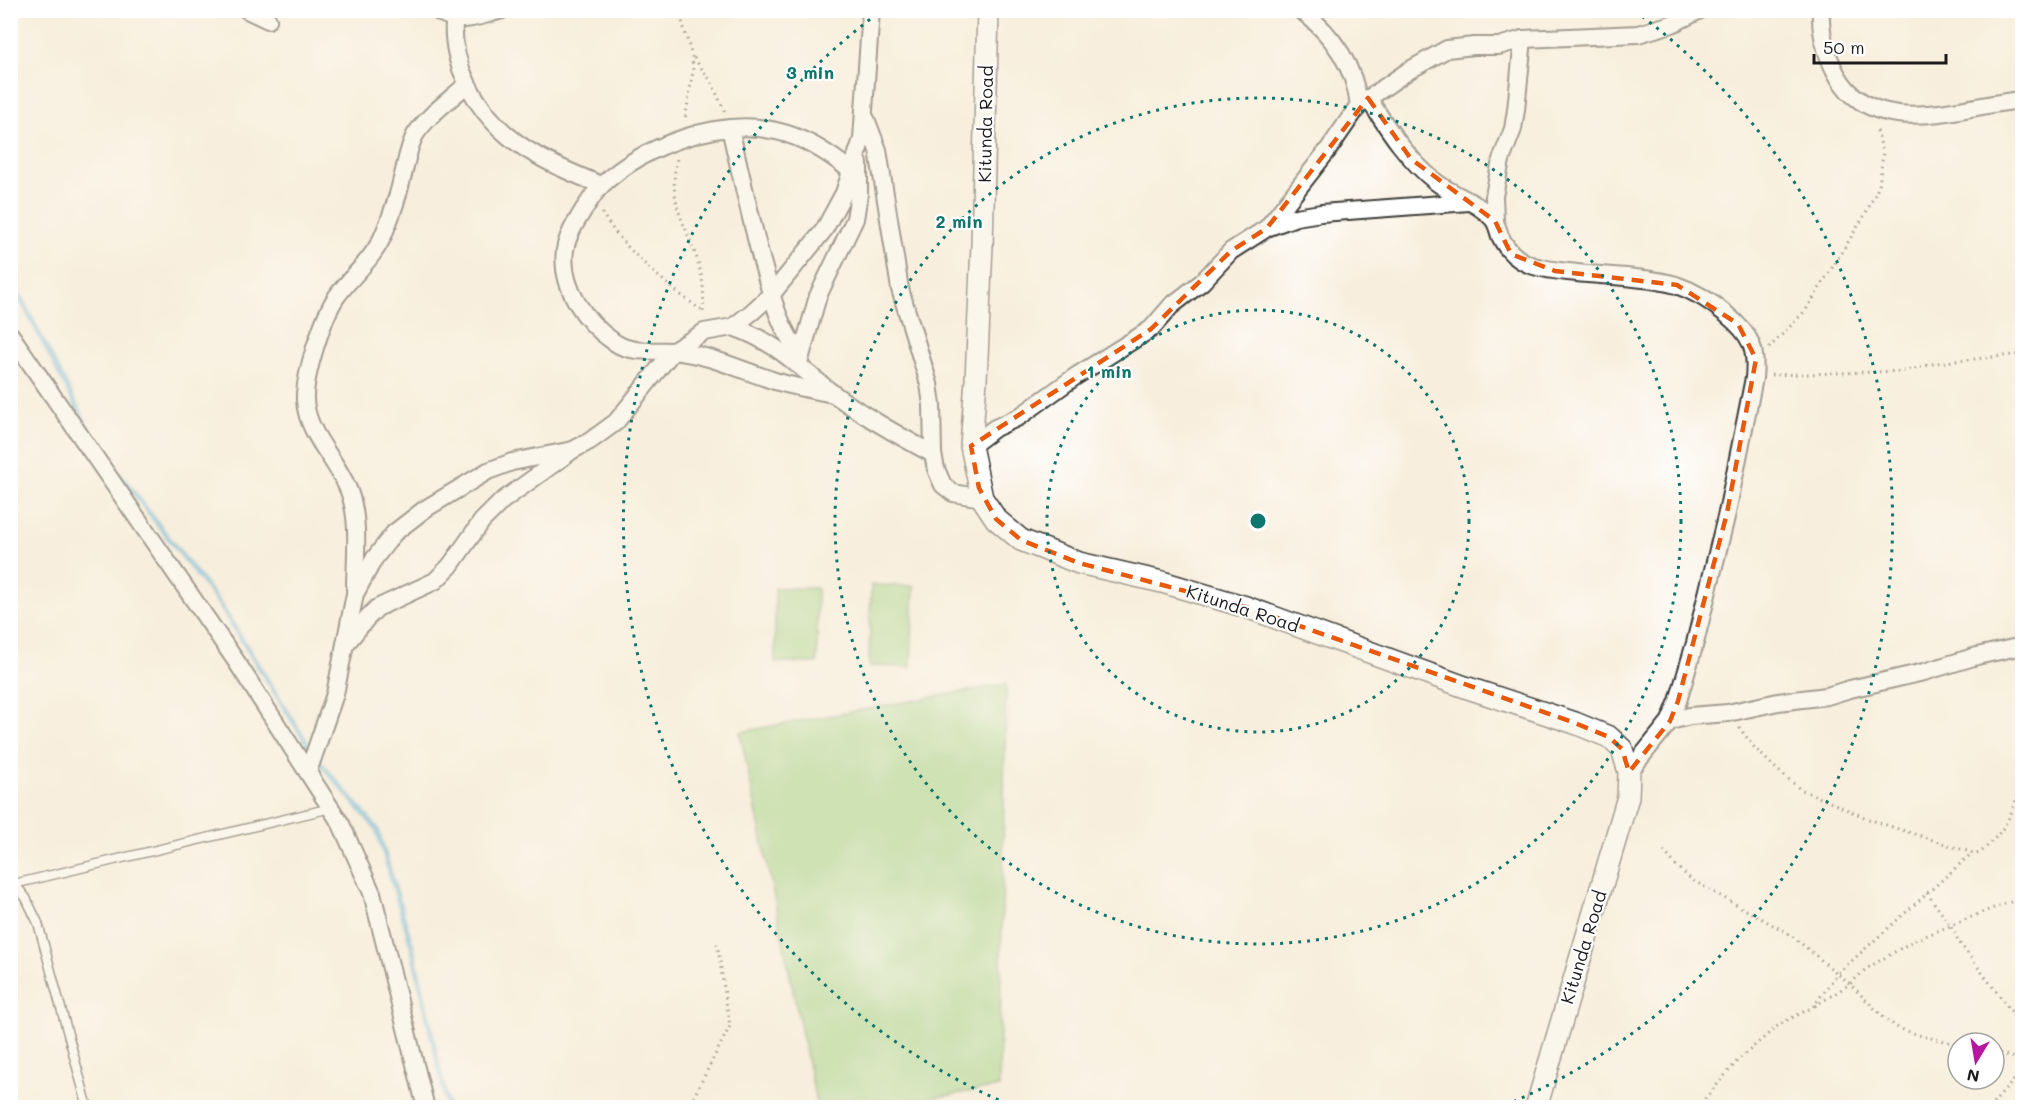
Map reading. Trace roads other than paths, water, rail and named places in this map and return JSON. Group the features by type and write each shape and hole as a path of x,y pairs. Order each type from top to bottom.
{"street":[{"path":"247,10 268,20"},
{"path":"436,10 470,19 502,10"},
{"name":"Kitunda Road","path":"988,10 982,245 971,446 982,498 996,519 1021,540 1079,562 1162,582 1246,608 1465,687 1584,726 1609,737 1622,749 1629,772 1628,797 1536,1107"},
{"path":"1301,10 1323,29 1339,50 1363,101 1411,159 1437,182 1459,198 1480,207 1495,221"},
{"path":"1267,228 1329,150 1363,101 1408,71 1447,49 1499,46 1523,39 1638,34 1654,30 1700,10"},
{"path":"1821,10 1820,26 1829,60 1841,83 1861,103 1909,116 2022,100"},
{"path":"733,327 772,294 824,230 844,193 858,153 865,116 872,11"},
{"path":"455,15 458,59 467,84 491,120 512,139 597,190"},
{"path":"1523,39 1513,129 1501,160 1494,196 1495,221 1501,238 1511,254 1528,264 1555,271 1677,285 1697,295 1738,324 1754,347 1756,358 1727,513 1707,598 1678,701 1670,721 1629,772"},
{"path":"308,772 335,694 345,645 355,594 356,536 352,504 344,480 315,431 306,410 308,373 335,299 374,253 385,231 414,137 426,121 467,84"},
{"path":"865,116 878,150 900,290 929,384 933,454 943,485 953,493 982,498"},
{"path":"730,128 756,239 777,315 800,359 834,394 871,419 933,454"},
{"path":"834,394 799,388 708,357 673,351 638,351 616,344 583,312 571,293 566,272 565,251 568,237 597,190 639,158 682,138 730,128 775,130 807,142 834,157 851,171"},
{"path":"800,359 818,296 855,219 859,194 858,153"},
{"path":"971,446 995,428 1019,417 1076,376 1151,329 1171,306 1202,282 1231,251 1267,228 1296,217 1321,213 1470,202"},
{"path":"345,645 377,608 435,581 450,566 482,521 502,501 616,422 673,351 704,332 733,327 756,335 800,359"},
{"path":"10,334 18,357 236,662 332,808 372,893 426,1107"},
{"path":"355,594 374,559 394,533 425,509 496,468 512,462 573,450"},
{"path":"1670,721 1827,696 2022,646"}],"lane":[{"path":"88,1107 38,923 26,898 12,883 332,808"}],"waterway":[{"path":"10,285 21,299 96,444 218,602 312,751"},
{"path":"317,759 377,829 412,946 448,1108"}]}
